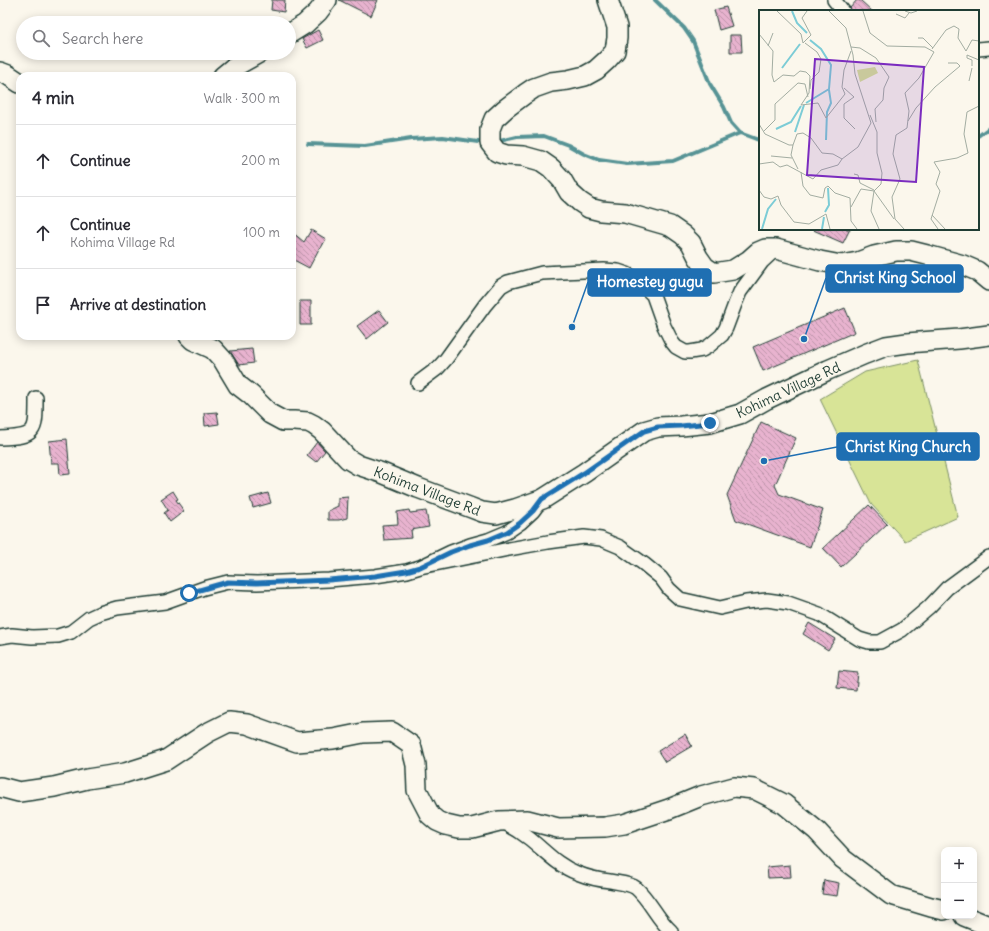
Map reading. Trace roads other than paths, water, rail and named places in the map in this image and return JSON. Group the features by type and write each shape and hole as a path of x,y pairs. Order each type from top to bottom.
{"main road":[{"path":"296,30 305,24 318,12 327,0"},
{"path":"608,0 617,27 615,51 596,70 585,76 551,82 534,88 505,109 494,119 490,129 490,143 497,152 506,155 523,156 541,161 551,168 574,197 589,208 601,211 625,213 670,226 683,234 691,243 705,267 714,273 733,270 749,260 758,252 766,249 776,249 820,261 841,264 858,262 874,256 896,251 912,251 927,254 977,271 989,281"},
{"path":"228,72 246,60"},
{"path":"0,72 16,80"},
{"name":"Kohima Village Rd","path":"192,340 213,349 223,360 238,385 251,395 270,414 283,421 308,422 314,425 322,431 348,459 358,465 482,512 496,514 516,509 542,499 584,473 644,431 658,427 710,423 740,414 767,398 828,370 886,346 907,343 959,340 989,335"},
{"path":"0,787 19,792 54,787 87,779 125,773 166,760 207,733 229,722 247,724 297,742 333,739 363,733 392,732 411,746 416,765 417,790 430,815 437,821 446,825 459,828 472,828 499,821 527,820 558,828 605,827 624,824 669,809 701,796 734,787 754,789 784,804 817,831 843,858 891,895 941,909"},
{"path":"972,919 989,926"}],"street":[{"path":"834,0 842,10"},
{"path":"979,49 989,48"},
{"path":"418,383 438,368 446,359 485,305 501,286 508,282 542,273 604,270 618,271 627,274 636,279 653,295 664,326 676,347 685,352 702,350 722,335 740,292 762,262 776,249"},
{"path":"0,438 17,438 28,434 34,428 36,420 36,398"},
{"path":"420,567 451,552 507,532 533,511 542,499"},
{"path":"0,637 12,635 32,637 58,636 71,632 89,618 100,613 117,608 165,602 204,588 228,582 257,583 329,580 375,576 406,571 504,550 584,537 601,539 620,547 661,578 669,589 680,599 720,608 753,601 767,600 788,603 819,614 859,639 869,642 880,642 902,630 947,588 989,557"},
{"path":"499,821 529,838 563,867 578,874 626,884 635,888 651,905 659,918 671,931"}],"waterway":[{"path":"655,0 684,28 693,41 710,84 724,107 731,123 740,133 759,140"},
{"path":"979,135 989,128"},
{"path":"495,142 517,137 544,136 568,145 599,160 627,164 673,161 740,133"},
{"path":"308,144 365,146 411,139 443,137 485,143"}],"place":[{"name":"Homestey gugu","path":"572,327"},
{"name":"Christ King School","path":"804,339"},
{"name":"Christ King Church","path":"764,461"}]}
